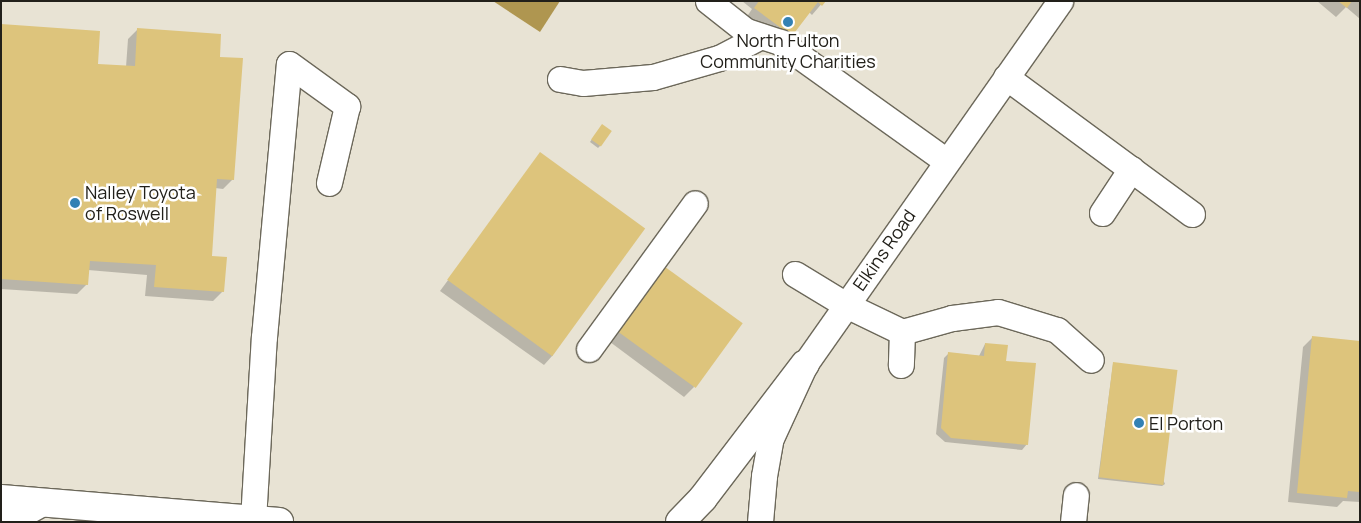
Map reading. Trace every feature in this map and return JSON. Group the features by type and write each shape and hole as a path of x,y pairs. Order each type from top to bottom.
{"highway":[{"path":"680,522 703,498 805,364"},
{"path":"1,499 279,522"}],"street":[{"path":"708,1 746,31 780,42 946,161"},
{"name":"Elkins Road","path":"760,522 764,476 771,438 805,364 1060,1"},
{"path":"560,79 582,82 653,77 719,58 761,36"},
{"path":"253,520 264,337 288,64 347,106 329,183"},
{"path":"1006,77 1192,214"},
{"path":"1102,213 1131,169"},
{"path":"589,349 695,203"},
{"path":"795,274 846,305 902,332 952,318 998,312 1057,330 1090,360"},
{"path":"901,365 902,332"},
{"path":"1073,522 1076,495"},
{"path":"8,522 42,502"}],"shaded area":[{"path":"493,1 560,1 540,32"}],"building":[{"name":"North Fulton Community Charities","path":"759,1 826,1 822,6 818,2 792,36 754,8"},
{"path":"1338,1 1352,1 1347,8"},
{"path":"1,24 100,31 98,64 135,66 137,28 221,34 220,57 243,58 234,180 217,179 212,256 227,257 224,292 154,287 156,265 90,261 88,285 1,279"},
{"path":"602,124 612,131 601,146 591,140"},
{"path":"540,152 645,228 552,356 447,280"},
{"path":"661,264 743,323 696,388 614,329"},
{"path":"1312,336 1360,341 1360,492 1348,491 1347,498 1297,493"},
{"path":"985,343 1008,345 1006,361 1036,363 1028,445 951,438 941,428 948,352 984,356"},
{"name":"El Porton","path":"1113,362 1178,370 1163,485 1099,477"}],"place":[{"name":"North Fulton Community Charities","path":"788,22"},
{"name":"Nalley Toyota of Roswell","path":"75,203"},
{"name":"El Porton","path":"1139,423"}]}
